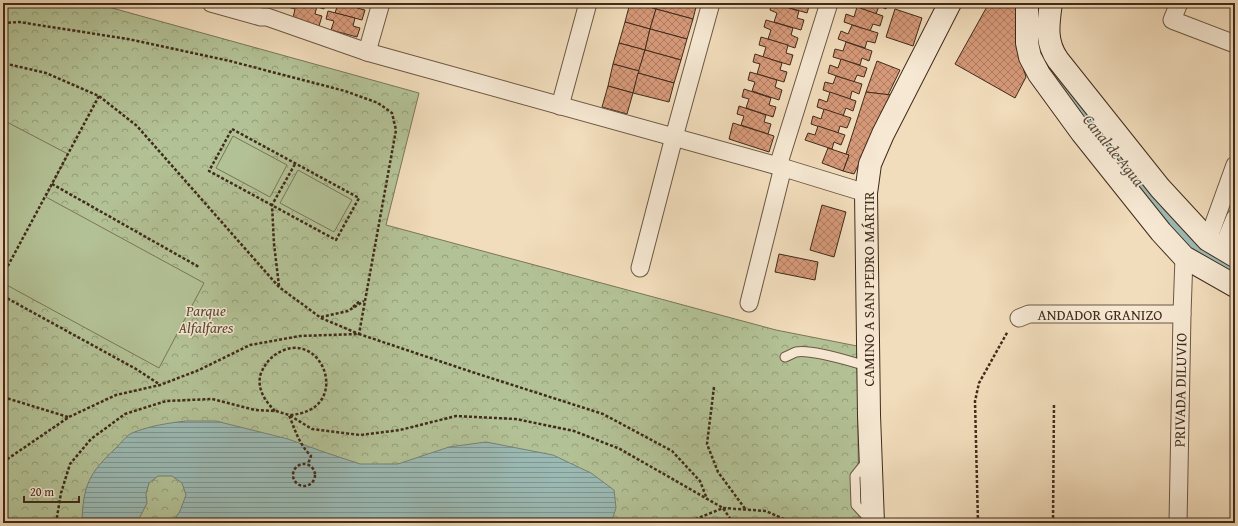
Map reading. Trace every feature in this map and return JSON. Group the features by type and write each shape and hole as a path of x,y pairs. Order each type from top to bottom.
{"main road":[{"name":"CAMINO A SAN PEDRO MÁRTIR","path":"873,523 869,415 866,193 870,164 883,134 950,3"},
{"path":"1027,3 1027,43 1030,57 1039,74 1082,133 1161,232 1184,257 1235,286"},
{"path":"1051,3 1048,33 1052,52 1160,188 1222,248"}],"street":[{"path":"211,3 263,10 267,16 367,52 781,166 866,193"},
{"path":"367,52 381,3"},
{"path":"560,106 588,3"},
{"path":"640,268 710,3"},
{"path":"749,303 781,166 829,3"},
{"path":"1179,3 1172,20 1235,44"},
{"path":"1222,248 1235,165"},
{"path":"1222,248 1235,218"},
{"name":"PRIVADA DILUVIO","path":"1178,523 1184,257"},
{"name":"ANDADOR GRANIZO","path":"1019,318 1029,314 1182,314"}],"lane":[{"path":"785,357 796,352 807,352 840,358 868,366"}],"path":[{"path":"3,23 19,22 128,38 230,61 345,91 378,103 392,113 396,130 359,334"},
{"path":"3,63 46,73 99,96 137,126 279,286 321,318 359,334 603,414 672,451 700,481 708,500"},
{"path":"3,275 99,96"},
{"path":"232,129 295,164 359,198 336,240 209,171 232,129"},
{"path":"279,286 274,244 272,205 295,164"},
{"path":"52,184 199,268"},
{"path":"3,296 136,369 160,385"},
{"path":"321,318 348,311 360,305 365,300"},
{"path":"348,311 360,301"},
{"path":"978,523 975,400 979,383 1012,325 1019,318"},
{"path":"3,462 69,417 116,395 160,385 199,370 250,345 300,336 359,334"},
{"path":"276,411 266,402 260,390 260,376 265,364 275,354 288,348 303,349 315,356 324,368 327,382 325,393 319,403 311,411 300,415 289,415"},
{"path":"714,387 707,444 718,472 746,510"},
{"path":"3,398 69,417"},
{"path":"56,523 61,494 70,464 91,440 125,414 166,401 212,399 255,410 276,411 289,415 312,429 360,435 400,430 456,416 516,419 574,431 620,449 723,508 766,511 793,523"},
{"path":"1053,523 1054,403"},
{"path":"289,415 299,442 310,456 308,464"},
{"path":"299,464 308,464 314,470 316,475 315,480 308,486 302,487 295,483 293,479 294,471 299,464"},
{"path":"686,523 723,508"},
{"path":"723,508 733,523"}],"green space":[{"name":"Parque Alfalfares","path":"3,3 94,3 419,93 386,225 776,330 857,346 859,523 3,523"},
{"path":"3,120 68,154 46,197 204,283 159,368 3,283"},
{"path":"233,136 287,165 270,197 216,168"},
{"path":"298,170 352,200 334,232 280,203"}],"water":[{"path":"186,421 216,421 288,439 360,464 398,464 449,447 486,442 553,455 591,473 614,490 616,508 611,523 172,523 180,511 186,495 182,483 172,476 158,476 149,483 146,494 147,503 137,523 82,523 84,499 89,481 99,465 126,438 132,433 145,428"}],"building":[{"path":"289,3 304,3 317,6 315,14 322,16 319,26 293,18 295,9 288,7"},
{"path":"304,3 325,3 324,9"},
{"path":"336,3 359,3 357,8 365,10 362,20 335,13 338,4"},
{"path":"630,3 637,3 656,9 650,29 625,22"},
{"path":"637,3 658,3 656,9"},
{"path":"658,3 697,3 693,19 656,9"},
{"path":"772,3 799,11 797,18 804,20 801,30 774,22 777,13 770,10"},
{"path":"781,3 810,3 807,13 780,5"},
{"path":"850,3 888,3 886,9 879,6 876,14 850,5"},
{"path":"989,3 1016,3 1021,60 1026,77 1015,98 955,64"},
{"path":"857,7 883,16 880,26 873,24 870,31 844,22 846,14 854,17"},
{"path":"656,9 693,19 687,39 650,29"},
{"path":"895,9 922,18 913,46 886,37"},
{"path":"328,11 355,18 353,26 360,28 357,37 331,30 334,21 326,19"},
{"path":"766,20 793,28 791,35 798,38 795,48 768,39 771,30 764,27"},
{"path":"625,22 650,29 645,50 619,43"},
{"path":"852,25 878,33 875,43 867,41 865,48 838,39 841,31 848,34"},
{"path":"650,29 687,39 681,60 645,50"},
{"path":"761,37 788,45 786,53 793,55 790,65 763,57 766,47 759,45"},
{"path":"846,42 872,51 869,61 862,58 860,65 833,57 835,49 843,51"},
{"path":"619,43 645,50 639,71 613,64"},
{"path":"645,50 681,60 674,83 638,73"},
{"path":"755,54 782,63 780,70 787,72 784,82 757,74 760,64 753,62"},
{"path":"841,59 867,68 864,77 857,75 854,82 828,73 830,65 838,68"},
{"path":"877,61 900,70 888,95 866,92"},
{"path":"613,64 639,71 633,93 608,86"},
{"path":"750,72 777,80 775,87 782,90 779,100 752,91 755,82 748,80"},
{"path":"638,73 674,83 669,102 633,93"},
{"path":"836,76 862,84 859,94 852,91 850,99 823,90 825,82 833,84"},
{"path":"608,86 633,93 627,114 602,107"},
{"path":"744,89 771,98 769,105 776,107 773,117 746,108 749,99 742,97"},
{"path":"830,92 856,101 853,111 846,108 843,116 817,107 819,99 827,102"},
{"path":"866,92 900,96 870,141 854,174 843,171 849,155 846,154"},
{"path":"739,106 766,115 764,122 771,124 768,134 741,125 744,116 737,114"},
{"path":"824,109 851,118 847,128 840,126 838,133 811,124 813,116 821,119"},
{"path":"733,123 774,136 769,152 729,139"},
{"path":"818,126 845,135 841,145 834,142 832,149 805,140 808,133 815,135"},
{"path":"828,148 849,155 843,171 822,163"},
{"path":"822,205 846,212 834,257 810,250"},
{"path":"779,254 818,262 815,280 775,272"}],"waterway":[{"name":"Canal de Agua","path":"1046,66 1180,233 1207,255 1235,270"}]}
